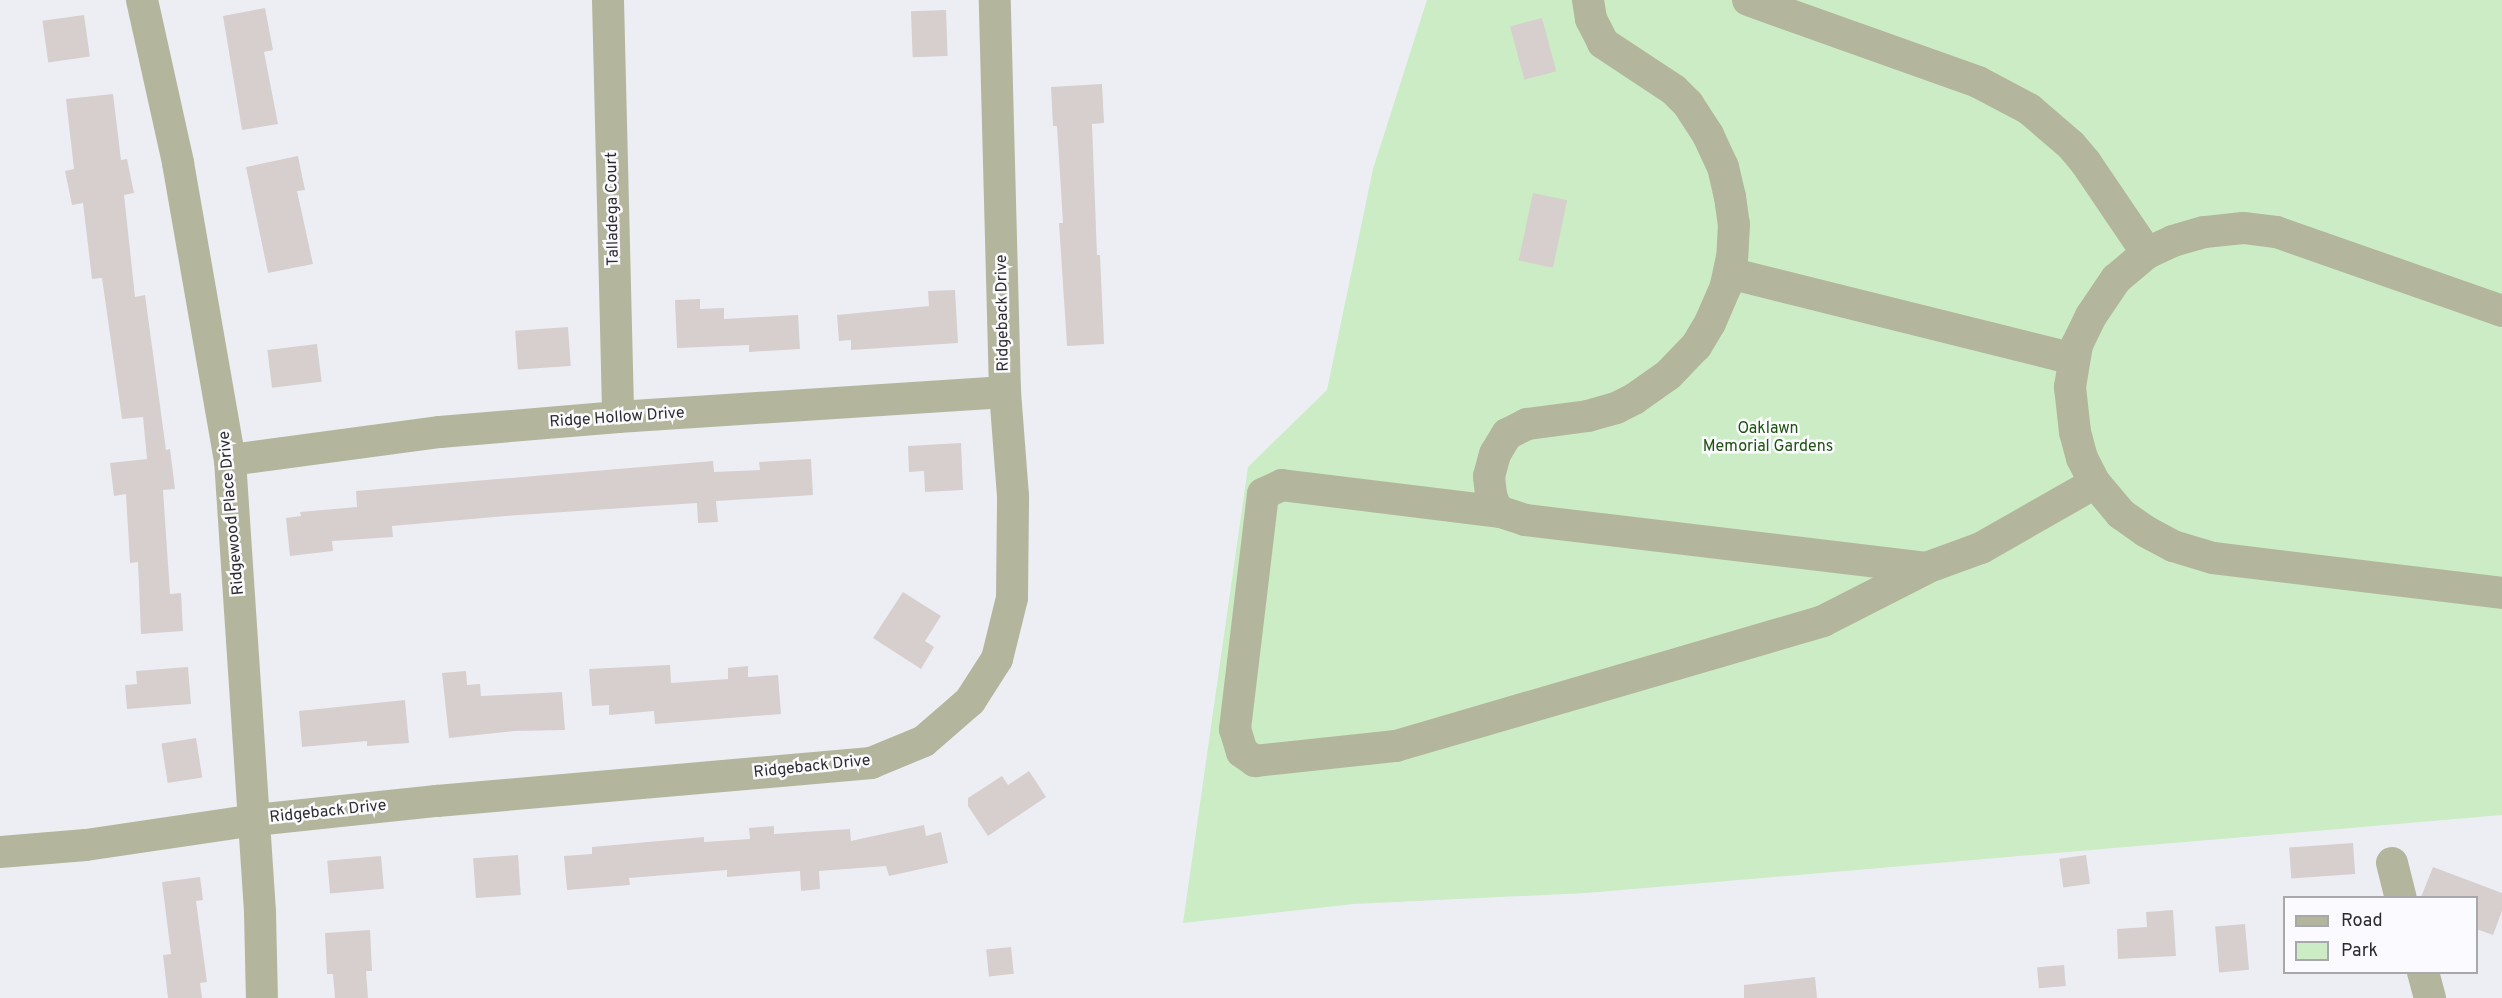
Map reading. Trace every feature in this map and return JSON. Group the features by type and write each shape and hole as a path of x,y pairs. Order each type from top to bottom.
{"street":[{"name":"Ridgewood Place Drive","path":"142,0 178,162 230,460 255,820 262,998"},
{"name":"Talladega Court","path":"608,0 618,417"},
{"name":"Ridgeback Drive","path":"0,852 86,845 255,820 437,801 871,763 924,741 970,701 997,659 1012,597 1013,496 1005,392 995,0"},
{"path":"1501,512 1495,506 1491,495 1489,476 1499,444 1507,434 1527,424 1588,416 1616,408 1653,386 1696,346 1717,309 1729,273 1733,241 1732,210 1723,166 1708,135 1688,104 1674,90 1604,43 1591,19 1588,0"},
{"path":"1748,0 1978,82 2029,109 2071,145 2086,163 2147,253"},
{"path":"2502,311 2265,229 2232,228 2204,232 2173,241 2147,253 2126,268 2107,290 2083,331 2073,359 2070,387 2072,418 2082,458 2095,483 2112,507 2132,523 2173,546 2197,555 2502,593"},
{"path":"1729,273 2073,359"},
{"name":"Ridge Hollow Drive","path":"230,460 440,432 618,417 1005,392"},
{"path":"1926,568 1525,520 1501,512 1282,485 1263,494 1235,729 1242,752 1255,762 1396,746 1823,621 1926,568 1982,548 2033,521 2095,483"},
{"path":"2392,863 2401,896"},
{"path":"2424,974 2430,998"}],"green space":[{"name":"Oaklawn Memorial Gardens","path":"1427,0 2502,0 2502,815 1586,893 1354,904 1183,923 1248,467 1327,390 1373,169"}],"building":[{"path":"265,8 273,50 264,52 278,124 242,130 223,16"},
{"path":"946,10 948,56 913,57 911,11"},
{"path":"84,15 90,57 48,62 42,21"},
{"path":"1542,18 1556,71 1524,80 1510,27"},
{"path":"1102,84 1104,123 1092,124 1097,255 1100,255 1104,344 1067,346 1059,223 1063,223 1057,126 1053,126 1051,87"},
{"path":"113,94 121,160 127,159 134,193 124,195 135,297 145,295 166,450 170,449 175,489 163,490 170,594 181,593 183,631 141,634 138,562 130,563 126,494 114,496 110,463 147,459 143,417 122,419 102,278 92,279 83,203 72,205 65,171 74,169 66,99"},
{"path":"298,156 305,190 297,191 313,264 268,273 246,167"},
{"path":"1533,193 1567,200 1553,268 1519,260"},
{"path":"955,290 958,343 851,350 851,340 839,341 837,315 929,306 928,291"},
{"path":"700,299 700,309 724,308 724,319 798,315 800,349 749,352 749,345 677,348 675,300"},
{"path":"568,327 571,366 518,370 515,331"},
{"path":"317,344 322,382 272,388 267,350"},
{"path":"961,443 963,490 925,492 924,471 909,472 908,446"},
{"path":"811,459 813,495 716,501 718,522 698,523 697,503 506,516 392,526 393,537 332,541 333,551 290,556 286,518 301,516 300,512 357,507 356,491 713,461 714,472 760,470 759,462"},
{"path":"903,592 941,616 925,641 934,647 921,669 873,638"},
{"path":"670,665 671,683 728,679 728,668 748,666 748,677 778,675 781,714 655,724 654,711 609,715 609,705 592,706 589,669"},
{"path":"188,667 191,704 127,709 125,685 137,684 136,671"},
{"path":"466,671 467,685 480,684 481,696 562,692 565,730 514,731 449,738 442,673"},
{"path":"405,700 409,743 367,746 367,741 302,747 299,711"},
{"path":"196,738 202,778 168,783 161,743"},
{"path":"1029,771 1046,797 988,836 968,806 968,798 1002,776 1008,785"},
{"path":"924,825 926,836 941,832 948,863 889,876 886,866 819,871 820,889 801,891 800,871 727,877 727,870 629,878 630,885 567,890 564,856 592,854 592,847 704,837 704,842 750,839 749,828 774,826 774,834 850,829 851,841"},
{"path":"2353,843 2355,874 2291,878 2289,847"},
{"path":"518,855 521,895 476,898 473,858"},
{"path":"2086,855 2090,884 2063,887 2059,859"},
{"path":"381,856 384,889 330,894 327,861"},
{"path":"2433,867 2502,893 2502,911 2493,935 2478,930 2478,896 2421,896"},
{"path":"200,877 203,900 196,901 207,982 200,983 202,998 168,998 163,955 171,954 162,882"},
{"path":"2173,910 2176,956 2118,959 2117,929 2147,927 2146,912"},
{"path":"2245,924 2249,970 2219,972 2215,927"},
{"path":"370,930 372,971 366,971 368,998 335,998 333,974 327,974 325,933"},
{"path":"1011,947 1014,974 989,976 986,950"},
{"path":"2064,965 2066,986 2039,988 2037,967"},
{"path":"1815,977 1817,998 1744,998 1744,985"}]}
